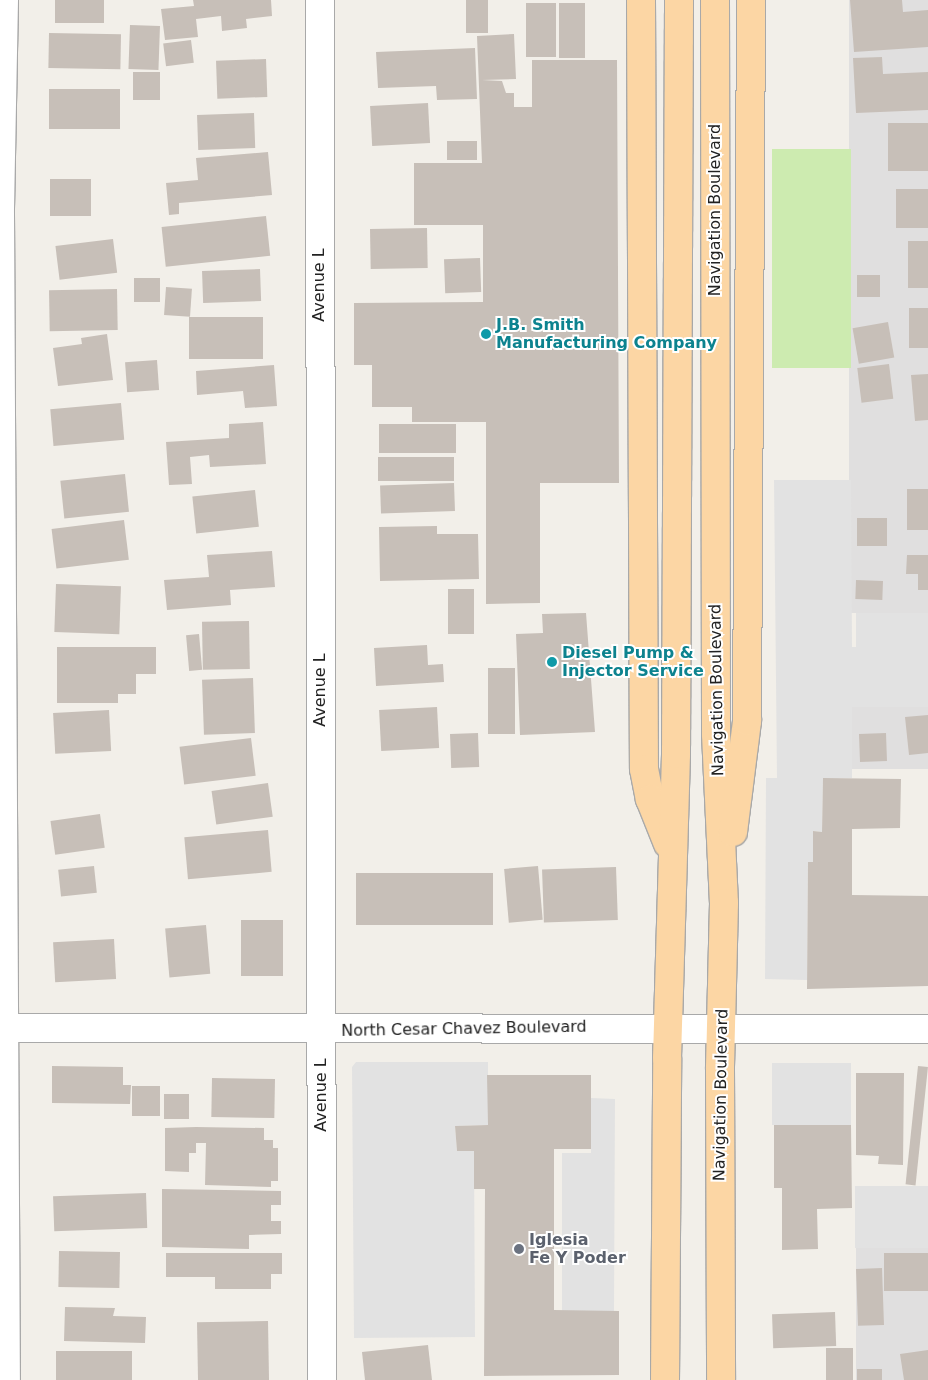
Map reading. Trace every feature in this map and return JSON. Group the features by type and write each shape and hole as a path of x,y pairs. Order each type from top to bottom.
{"main road":[{"path":"641,0 644,769 650,799 673,856"},
{"path":"664,1380 667,1027 673,856 679,280 679,0"},
{"name":"Navigation Boulevard","path":"715,0 716,734 724,903 721,1380"},
{"path":"724,903 748,721 751,0"}],"street":[{"path":"4,0 0,214 6,1380"},
{"name":"Avenue L","path":"320,0 322,1380"},
{"name":"North Cesar Chavez Boulevard","path":"3,1028 321,1031 722,1026 928,1028"}],"shaded area":[{"path":"849,0 928,0 928,613 849,613"},
{"path":"774,480 851,480 852,647 856,647 856,613 928,613 928,707 852,707 852,778 823,779 822,832 813,831 813,862 808,863 807,980 765,979 766,778 777,778"},
{"path":"852,707 928,707 928,769 852,769"},
{"path":"356,1062 488,1062 488,1125 455,1126 457,1151 474,1151 475,1337 354,1338 352,1067"},
{"path":"772,1063 851,1063 851,1125 772,1125"},
{"path":"591,1098 615,1099 614,1311 562,1311 562,1153 591,1153"},
{"path":"855,1186 928,1186 928,1248 855,1248"},
{"path":"856,1248 928,1248 928,1380 856,1380"}],"green space":[{"path":"772,149 851,149 851,368 772,368"}],"building":[{"path":"55,0 104,0 104,23 55,23"},
{"path":"193,0 271,0 272,16 246,19 247,28 222,31 221,16 196,19 198,37 165,40 161,9 194,6"},
{"path":"466,0 488,0 488,33 466,33"},
{"path":"850,0 902,0 903,12 928,10 928,47 854,52"},
{"path":"526,3 556,3 556,57 526,57"},
{"path":"559,3 585,3 585,58 559,58"},
{"path":"130,25 160,26 158,70 128,69"},
{"path":"49,33 121,34 120,69 48,68"},
{"name":"J.B. Smith Manufacturing Company","path":"514,34 516,79 482,80 502,81 506,93 514,93 514,107 532,107 532,60 617,60 619,483 540,483 540,603 486,604 486,422 412,422 412,407 372,407 372,365 354,365 354,303 483,302 483,225 414,225 414,163 482,163 477,36"},
{"path":"191,40 194,63 166,66 163,43"},
{"path":"475,48 477,99 437,100 436,86 378,88 376,52"},
{"path":"882,57 883,74 928,72 928,110 856,113 853,58"},
{"path":"266,59 267,97 217,99 216,61"},
{"path":"133,72 160,72 160,100 133,100"},
{"path":"49,89 120,89 120,129 49,129"},
{"path":"428,103 430,143 372,146 370,106"},
{"path":"254,113 255,148 198,150 197,115"},
{"path":"888,123 928,123 928,171 888,171"},
{"path":"447,141 477,141 477,160 447,160"},
{"path":"268,152 272,195 179,203 179,214 169,215 166,183 198,180 196,158"},
{"path":"50,179 91,179 91,216 50,216"},
{"path":"896,189 928,189 928,228 896,228"},
{"path":"266,216 270,256 166,267 162,227"},
{"path":"427,228 428,268 371,269 370,229"},
{"path":"113,239 117,273 60,280 55,246"},
{"path":"908,241 928,241 928,288 908,288"},
{"path":"480,258 481,292 445,293 444,259"},
{"path":"260,269 261,301 203,303 202,271"},
{"path":"857,275 880,275 880,297 857,297"},
{"path":"134,278 160,278 160,302 134,302"},
{"path":"166,287 192,289 190,317 164,315"},
{"path":"117,289 118,330 50,331 49,290"},
{"path":"909,308 928,308 928,348 909,348"},
{"path":"189,317 263,317 263,359 189,359"},
{"path":"888,322 894,357 859,364 853,328"},
{"path":"107,334 113,380 58,386 53,348 82,344 81,338"},
{"path":"157,360 159,390 127,392 125,362"},
{"path":"889,364 893,399 862,403 857,368"},
{"path":"274,365 277,406 245,408 243,391 197,395 196,371"},
{"path":"928,374 928,420 915,421 911,375"},
{"path":"121,403 124,440 53,446 50,409"},
{"path":"263,422 266,464 210,467 209,455 190,457 192,484 169,485 166,442 229,438 229,424"},
{"path":"379,424 456,424 456,453 379,453"},
{"path":"378,457 454,457 454,481 378,481"},
{"path":"125,474 129,512 64,519 60,481"},
{"path":"454,483 455,511 381,514 380,486"},
{"path":"907,489 928,489 928,530 907,530"},
{"path":"255,490 259,527 196,533 192,497"},
{"path":"857,518 887,518 887,546 857,546"},
{"path":"124,520 129,560 56,569 52,529"},
{"path":"437,526 437,534 478,534 479,579 380,581 379,527"},
{"path":"272,551 275,587 230,590 231,605 167,610 164,580 209,577 207,555"},
{"path":"907,555 928,555 928,590 918,590 918,574 906,574"},
{"path":"856,580 883,581 882,600 855,599"},
{"path":"56,584 121,586 119,634 54,632"},
{"path":"448,589 474,589 474,634 448,634"},
{"name":"Diesel Pump & Injector Service","path":"586,613 595,732 520,735 516,634 543,633 542,614"},
{"path":"249,621 250,669 203,670 202,622"},
{"path":"199,634 202,670 189,671 186,635"},
{"path":"427,645 428,665 443,664 444,682 376,686 374,648"},
{"path":"57,647 156,647 156,674 136,674 136,694 118,694 118,703 57,703"},
{"path":"488,668 515,668 515,734 488,734"},
{"path":"253,678 255,733 204,735 202,680"},
{"path":"437,707 439,748 381,751 379,710"},
{"path":"109,710 111,751 55,754 53,713"},
{"path":"928,715 928,753 909,755 905,717"},
{"path":"478,733 479,767 451,768 450,734"},
{"path":"886,733 887,761 860,762 859,734"},
{"path":"251,738 256,776 184,784 180,747"},
{"path":"823,778 901,779 900,828 852,829 852,895 928,896 928,986 807,989 808,862 813,862 813,831 822,832"},
{"path":"268,783 273,817 216,825 212,791"},
{"path":"100,814 105,848 55,855 50,821"},
{"path":"268,830 272,872 188,879 184,837"},
{"path":"94,866 97,893 61,897 58,870"},
{"path":"538,866 543,920 509,923 504,869"},
{"path":"616,867 618,920 544,923 542,870"},
{"path":"356,873 493,873 493,925 356,925"},
{"path":"241,920 283,920 283,976 241,976"},
{"path":"206,925 210,974 169,977 165,929"},
{"path":"114,939 116,979 55,982 53,942"},
{"path":"52,1066 123,1067 123,1085 131,1085 130,1104 52,1103"},
{"path":"918,1066 928,1067 916,1185 906,1184"},
{"path":"856,1073 904,1073 903,1165 878,1164 879,1156 856,1155"},
{"name":"Iglesia Fe Y Poder","path":"487,1075 591,1075 591,1149 554,1149 554,1310 619,1311 619,1375 484,1376 485,1189 474,1189 474,1151 457,1151 455,1126 488,1125"},
{"path":"212,1078 275,1079 274,1118 211,1117"},
{"path":"132,1086 160,1086 160,1116 132,1116"},
{"path":"164,1094 189,1094 189,1119 164,1119"},
{"path":"774,1125 851,1125 852,1208 817,1209 818,1249 782,1250 782,1188 774,1188"},
{"path":"165,1128 264,1128 264,1140 273,1140 273,1148 278,1148 278,1181 271,1181 271,1187 205,1185 206,1143 196,1143 196,1153 189,1153 189,1172 165,1171"},
{"path":"162,1189 281,1191 281,1205 271,1205 271,1221 281,1221 281,1234 249,1235 249,1249 162,1247"},
{"path":"146,1193 147,1228 54,1231 53,1196"},
{"path":"59,1251 120,1252 119,1288 58,1287"},
{"path":"166,1253 282,1253 282,1274 271,1274 271,1289 215,1289 215,1277 166,1277"},
{"path":"884,1253 928,1253 928,1291 884,1291"},
{"path":"882,1268 884,1325 858,1326 856,1269"},
{"path":"65,1307 115,1308 113,1316 146,1317 145,1343 64,1341"},
{"path":"835,1312 836,1346 773,1348 772,1314"},
{"path":"268,1321 269,1380 198,1380 197,1322"},
{"path":"428,1345 432,1380 365,1380 362,1352"},
{"path":"826,1348 853,1348 853,1380 826,1380"},
{"path":"928,1350 928,1380 904,1380 900,1354"},
{"path":"56,1351 132,1351 132,1380 56,1380"},
{"path":"857,1369 882,1369 882,1380 857,1380"}],"place":[{"name":"J.B. Smith Manufacturing Company","path":"486,334"},
{"name":"Diesel Pump & Injector Service","path":"552,662"},
{"name":"Iglesia Fe Y Poder","path":"519,1249"}]}
